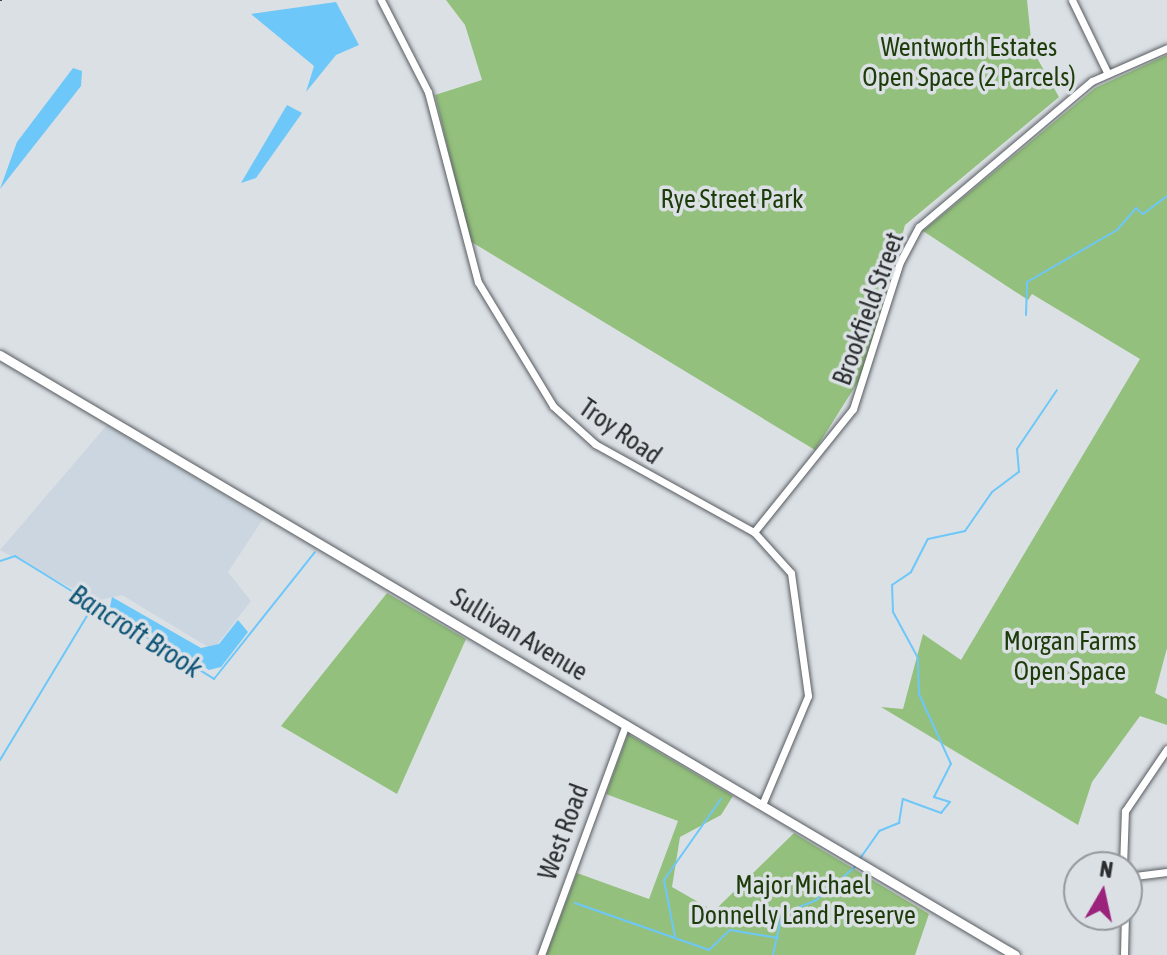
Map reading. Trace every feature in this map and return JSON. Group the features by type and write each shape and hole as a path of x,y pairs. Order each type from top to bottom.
{"main road":[{"name":"Sullivan Avenue","path":"0,355 1015,955"}],"street":[{"name":"Troy Road","path":"381,0 428,92 478,282 533,378 595,444 754,532 781,556 796,585 808,678 804,714 762,805"},
{"path":"1072,0 1107,72"},
{"name":"Brookfield Street","path":"754,532 853,409 900,262 919,227 1107,72 1167,48"},
{"name":"West Road","path":"541,955 626,724"},
{"path":"1124,851 1125,811 1167,749"},
{"path":"1143,875 1167,872"},
{"path":"1124,955 1125,931"}],"shaded area":[{"path":"107,425 263,519 228,572 251,601 213,650 122,595 96,601 0,550"}],"green space":[{"name":"Rye Street Park","path":"446,0 1027,0 1032,49 1059,97 905,225 866,369 815,450 470,241 435,95 482,80 465,25"},
{"name":"Morgan Farms Open Space","path":"1167,55 1167,648 1155,693 1167,699 1167,725 1140,716 1092,782 1078,825 881,707 903,709 923,634 961,660 1140,359 1032,294 1028,300 923,231 1095,88"},
{"path":"387,593 466,639 397,794 281,726"},
{"name":"Major Michael Donnelly Land Preserve","path":"628,734 733,796 721,815 680,837 672,887 714,911 794,833 929,914 915,955 546,955 577,873 649,899 678,821 606,794"}],"water":[{"path":"336,2 359,45 336,55 306,92 314,66 251,14"},
{"path":"73,68 82,71 81,86 0,189 17,142"},
{"path":"287,105 302,113 256,178 241,183"},
{"path":"112,597 201,648 219,644 238,620 248,632 221,667 209,670 110,607"}],"waterway":[{"path":"1026,315 1027,282 1117,230 1136,208 1143,214 1167,196"},
{"path":"859,860 879,831 899,823 903,799 941,813 950,802 934,797 951,764 919,694 918,658 893,612 892,585 911,572 928,539 965,531 992,492 1019,472 1017,449 1057,390"},
{"name":"Bancroft Brook","path":"0,561 15,556 214,679 315,552"},
{"path":"0,760 94,604"},
{"path":"675,937 664,880 721,799"},
{"path":"773,955 782,914 815,901 856,866"},
{"path":"575,903 709,950 730,930 778,938"}],"park label":[{"name":"Wentworth Estates Open Space (2 Parcels)","path":"969,63"}]}
